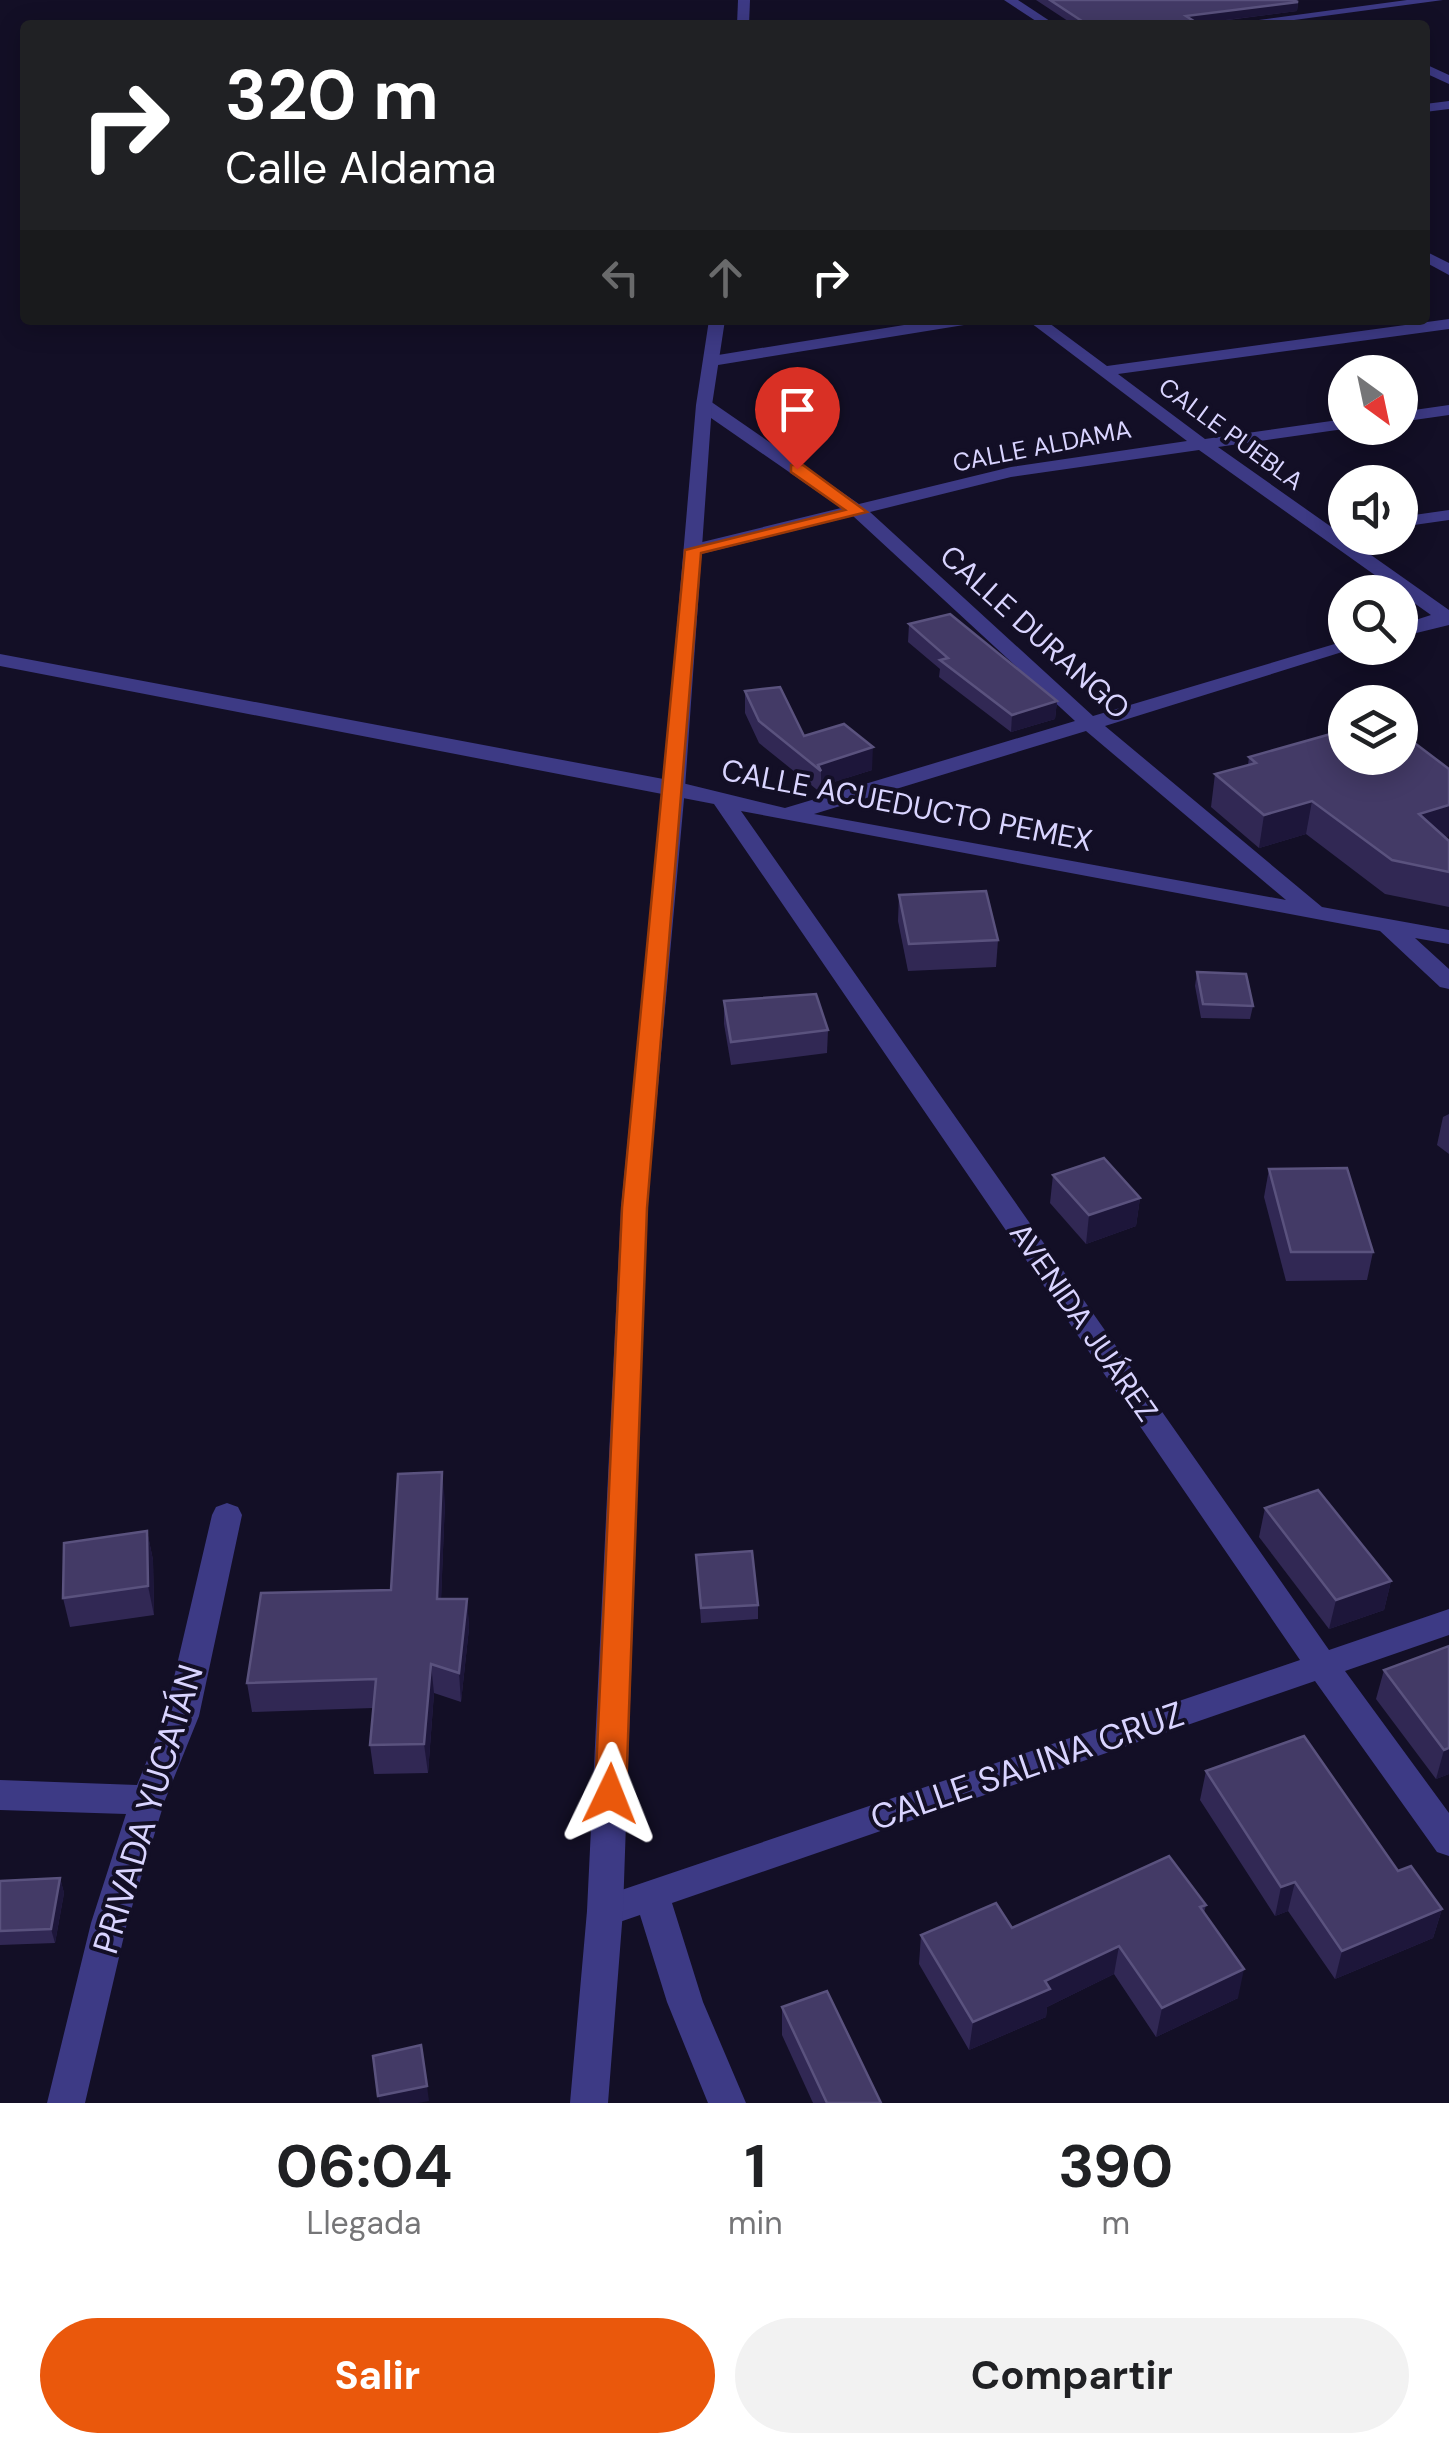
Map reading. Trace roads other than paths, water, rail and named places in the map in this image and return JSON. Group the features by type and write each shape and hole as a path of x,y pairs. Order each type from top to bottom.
{"street":[{"path":"1010,0 1042,20"},
{"path":"1290,0 1328,20"},
{"path":"1268,20 1437,0"},
{"path":"1104,370 1449,324"},
{"path":"589,2103 605,1910 634,1208 674,788 704,404 716,325"},
{"path":"712,361 933,325"},
{"name":"CALLE PUEBLA","path":"1042,325 1200,444 1328,528"},
{"name":"CALLE DURANGO","path":"704,404 859,512 1090,724 1318,915"},
{"path":"1418,414 1449,410"},
{"name":"CALLE ALDAMA","path":"693,550 1011,472 1328,426"},
{"path":"1418,519 1449,514"},
{"name":"CALLE PUEBLA","path":"1365,555 1447,618"},
{"path":"1418,626 1447,618"},
{"path":"785,815 1328,653"},
{"name":"CALLE ACUEDUCTO PEMEX","path":"0,660 674,788 785,815 1449,937"},
{"name":"AVENIDA JUÁREZ","path":"722,800 1322,1665 1449,1841"},
{"path":"1387,924 1449,982"},
{"name":"PRIVADA YUCATÁN","path":"66,2103 109,1923 148,1800 182,1716 227,1514"},
{"name":"CALLE SALINA CRUZ","path":"605,1910 1449,1622"},
{"path":"0,1795 148,1800"},
{"path":"652,1895 685,2002 727,2103"}]}
